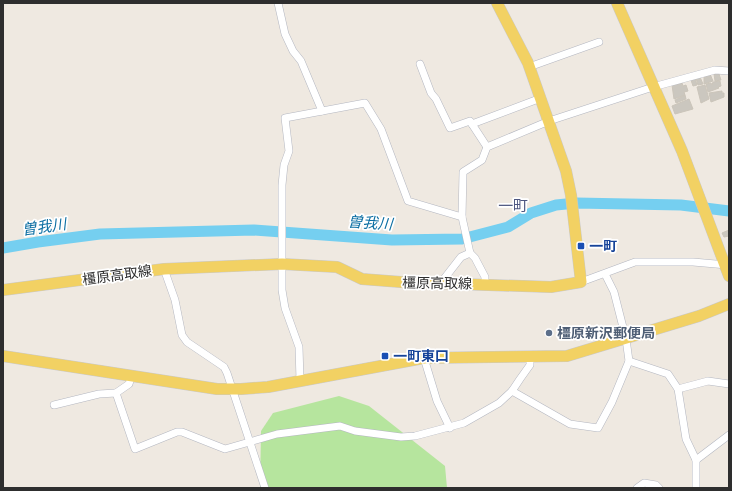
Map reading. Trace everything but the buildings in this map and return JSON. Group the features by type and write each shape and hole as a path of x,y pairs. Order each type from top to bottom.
{"main road":[{"path":"497,3 529,67 566,171 571,195 581,282"},
{"path":"617,3 697,190 729,276"},
{"name":"橿原高取線","path":"3,290 164,268 282,264 337,267 362,279 440,284 551,287 581,282"},
{"path":"3,356 232,390 268,387 424,358 530,358 579,354 699,316 729,304"}],"street":[{"path":"278,3 285,34 293,51 301,61 322,111"},
{"path":"529,67 600,42"},
{"path":"420,64 431,93 436,99 450,128 470,121 483,144 487,147"},
{"path":"484,284 485,277 475,258 469,251 463,220 462,172 482,160 487,147 549,121 653,87 714,70 729,71"},
{"path":"472,124 541,98"},
{"path":"300,380 299,348 285,308 282,290 284,165 289,152 285,118 365,103 381,129 408,201 463,220"},
{"path":"440,284 462,257 469,251"},
{"path":"581,282 635,262 693,262 726,266"},
{"path":"164,268 175,300 182,335 187,342 224,366 264,488"},
{"path":"512,391 570,424 598,428 612,402 629,361 626,339 614,292 605,274"},
{"path":"424,358 437,401 450,428"},
{"path":"116,393 136,449 177,432 187,433 225,449 277,434 340,426 355,431 401,437 415,436 450,428 464,423 499,403 512,391 530,365 530,358"},
{"path":"629,361 668,374 678,389 686,439 696,460 696,488"},
{"path":"54,405 99,394 116,393 129,384 132,375"},
{"path":"678,389 708,381 729,384"},
{"path":"696,460 729,435"},
{"path":"636,488 644,483 656,485 659,488"}],"green space":[{"path":"339,396 369,406 445,466 447,488 260,488 261,431 273,413"}],"waterway":[{"name":"曽我川","path":"3,248 100,234 254,230 392,240 462,239 508,227 531,213 556,205 576,203 681,205 729,211"}],"place":[{"name":"一町","path":"581,246"},
{"name":"橿原新沢郵便局","path":"549,333"},
{"name":"一町東口","path":"385,356"}],"district":[{"name":"一町","path":"513,206"}]}
